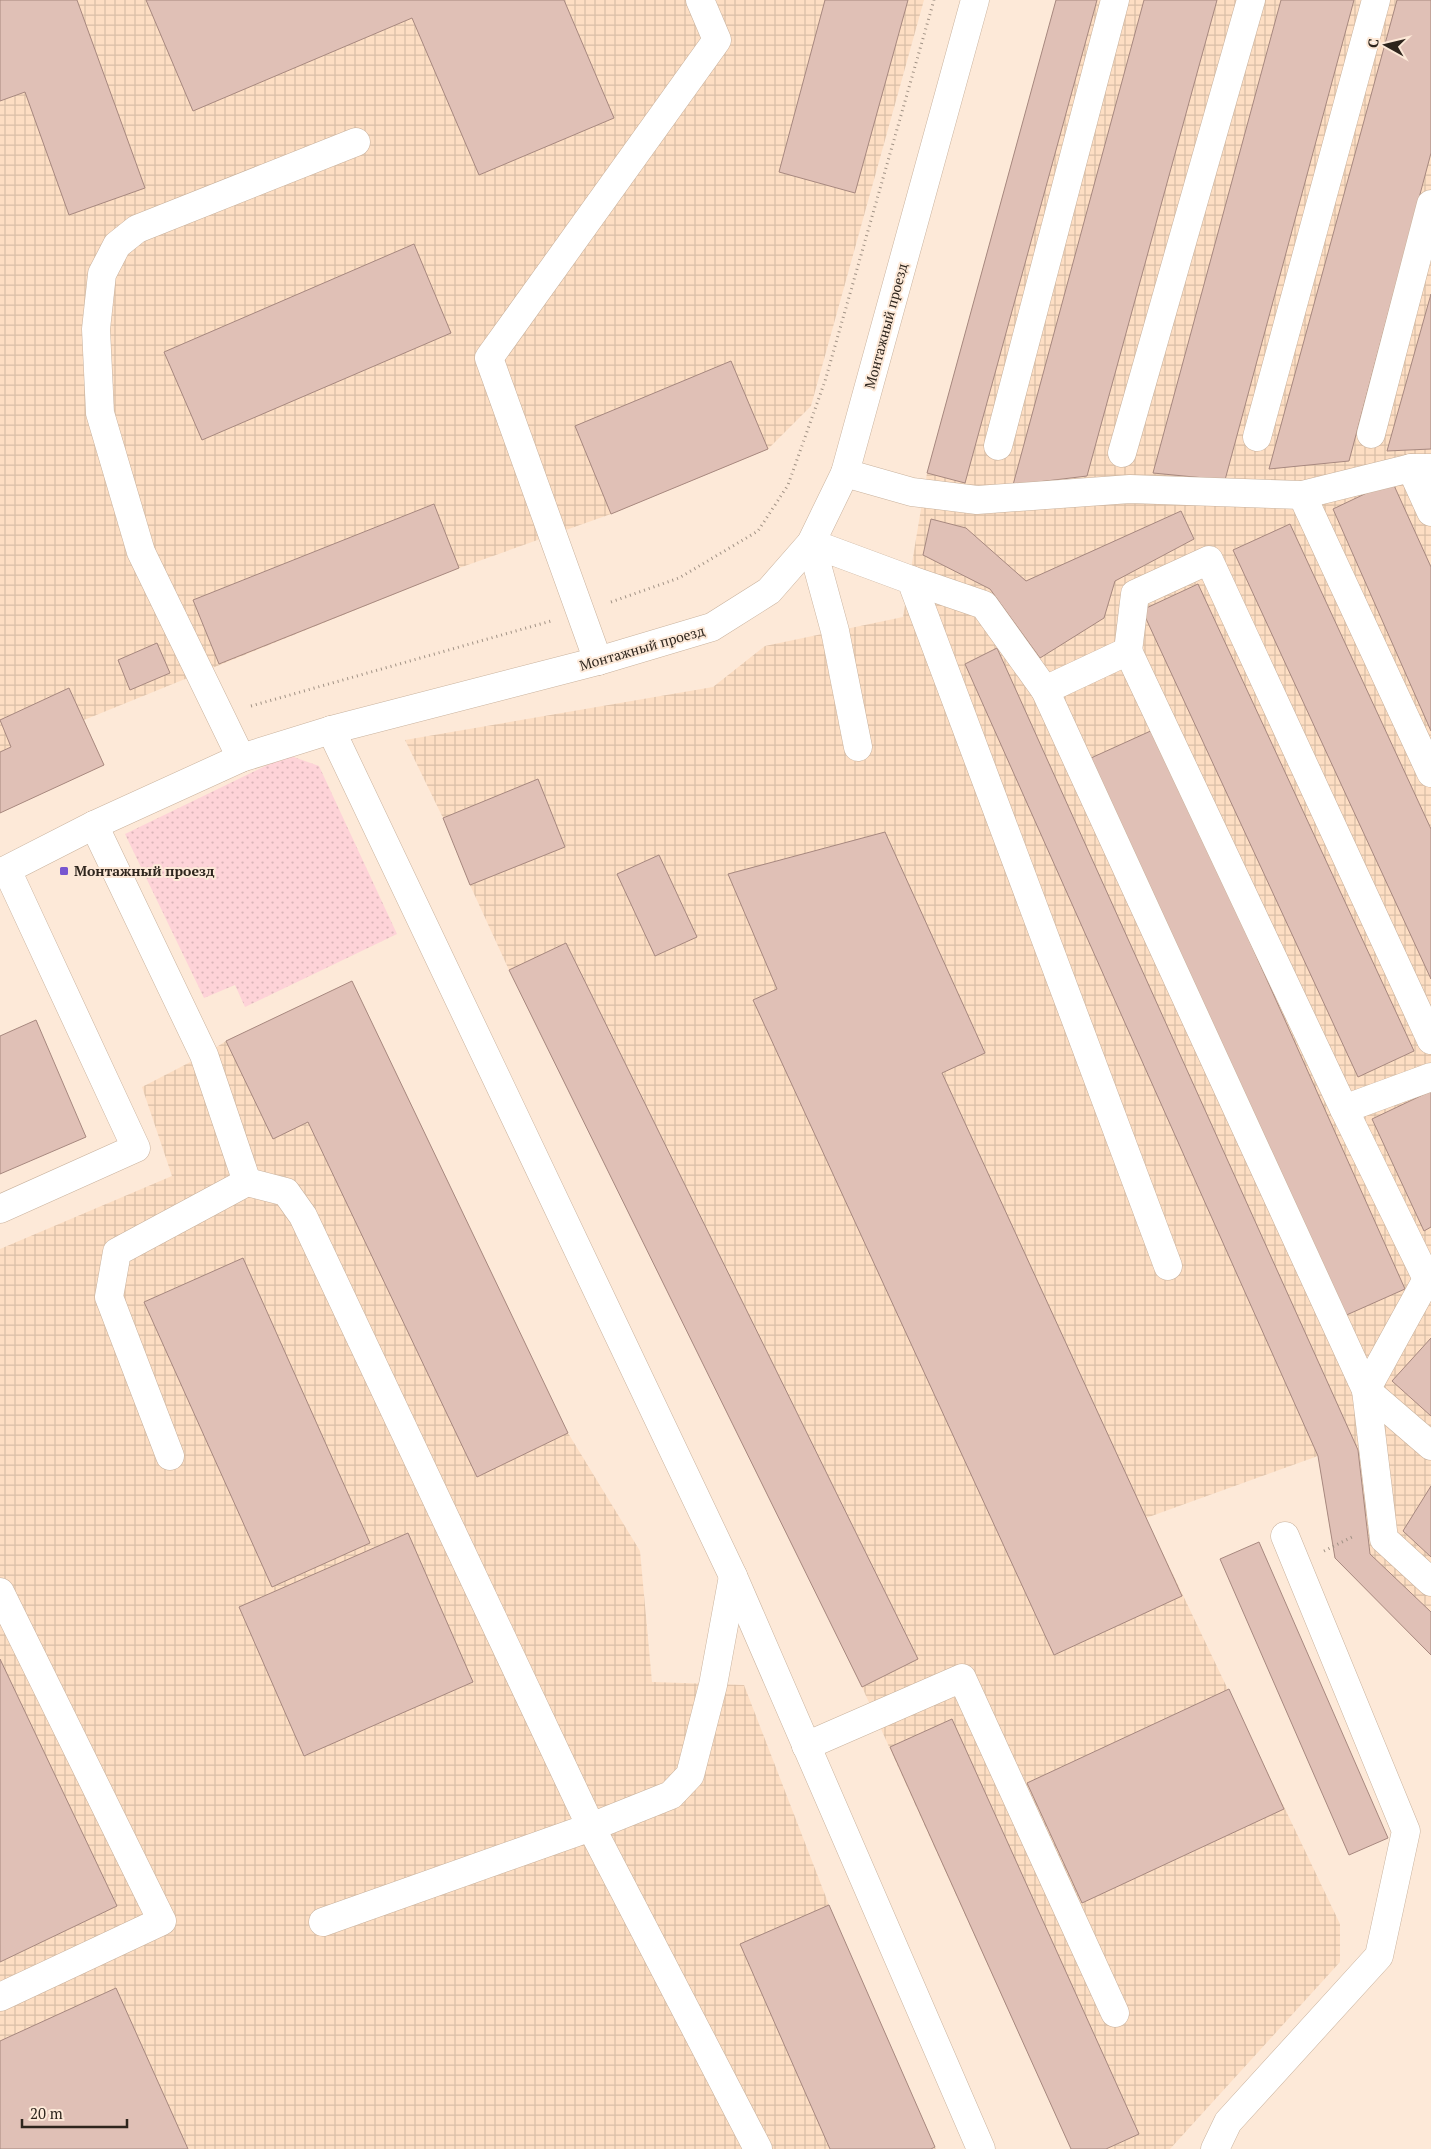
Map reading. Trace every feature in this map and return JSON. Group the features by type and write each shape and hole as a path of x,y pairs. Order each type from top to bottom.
{"street":[{"path":"598,661 489,358 717,40 700,0"},
{"name":"Монтажный проезд","path":"3,871 94,825 241,758 331,730 598,661 712,628 769,591 811,543 845,473 975,0"},
{"path":"998,446 1116,0"},
{"path":"1122,453 1251,0"},
{"path":"1257,437 1376,0"},
{"path":"241,758 141,552 100,413 96,329 102,274 117,245 137,229 356,142"},
{"path":"1371,434 1431,204"},
{"path":"845,473 912,492 977,500 1130,489 1302,495 1421,468 1431,512"},
{"path":"1302,495 1431,773"},
{"path":"811,543 984,605 1045,690 1366,1390 1384,1539 1431,1582"},
{"path":"811,543 835,632 858,747"},
{"path":"1366,1390 1430,1279 1344,1109 1128,651 1135,594 1209,560 1431,1040"},
{"path":"911,580 1168,1266"},
{"path":"1045,690 1128,651"},
{"path":"331,730 733,1576 980,2149"},
{"path":"94,825 204,1055 247,1182"},
{"path":"0,1209 136,1148 3,871"},
{"path":"1344,1109 1431,1077"},
{"path":"170,1456 109,1297 117,1252 247,1182 286,1192 303,1216 591,1827 758,2149"},
{"path":"1366,1390 1431,1446"},
{"path":"1215,2149 1228,2122 1379,1956 1406,1831 1285,1536"},
{"path":"323,1922 591,1827 671,1795 690,1775 713,1685 733,1576"},
{"path":"0,1592 162,1921 0,1997"},
{"path":"806,1746 962,1678 1115,2013"}],"path":[{"path":"219,715 580,613 680,578 758,531 788,484 825,380 934,0"},
{"path":"1297,1565 1382,1523"}],"shaded area":[{"path":"0,0 924,0 811,406 768,449 611,514 459,568 84,720 104,765 0,813"},
{"path":"1056,0 1431,0 1431,1655 1335,1558 1318,1456 1146,1518 1340,1924 1340,1962 1170,2149 1071,2149 862,1687 509,970 470,885 443,818 405,740 713,687 765,646 903,617 927,473"},
{"path":"288,755 319,766 397,934 245,1007 235,985 204,998 125,834"},
{"path":"352,981 568,1433 640,1551 652,1682 744,1685 829,1905 936,2149 0,2149 0,1249 172,1176 142,1087 204,1055 226,1041"}],"building":[{"path":"0,0 77,0 145,188 69,215 25,92 0,101"},
{"path":"146,0 564,0 614,118 479,175 412,18 193,111"},
{"path":"825,0 908,0 855,193 779,172"},
{"path":"1056,0 1097,0 965,483 927,473"},
{"path":"1144,0 1217,0 1087,476 1013,485"},
{"path":"1281,0 1354,0 1225,480 1153,473"},
{"path":"1397,0 1431,0 1431,153 1349,461 1269,469"},
{"path":"414,244 451,333 202,440 164,352"},
{"path":"1431,294 1431,449 1387,451"},
{"path":"731,361 768,449 611,514 575,426"},
{"path":"1392,481 1431,567 1431,731 1333,509"},
{"path":"434,504 459,568 219,664 193,600"},
{"path":"1181,511 1194,539 1115,581 1104,618 1040,658 990,589 923,555 931,519 966,528 1026,581"},
{"path":"1290,524 1431,829 1431,979 1233,550"},
{"path":"1198,584 1414,1051 1358,1077 1142,610"},
{"path":"157,643 170,673 130,690 118,660"},
{"path":"997,648 1358,1450 1370,1554 1431,1612 1431,1655 1335,1558 1318,1456 965,664"},
{"path":"69,688 104,765 0,813 0,752 11,747 0,720"},
{"path":"1155,729 1405,1289 1342,1317 1091,758"},
{"path":"538,779 565,847 470,885 443,818"},
{"path":"885,832 985,1053 942,1073 1182,1596 1054,1655 753,1000 777,989 728,874"},
{"path":"659,855 697,937 655,956 617,874"},
{"path":"566,943 918,1659 862,1687 509,970"},
{"path":"352,981 568,1433 477,1477 308,1122 273,1139 226,1041"},
{"path":"36,1020 86,1137 0,1174 0,1036"},
{"path":"1431,1091 1431,1227 1424,1231 1372,1119"},
{"path":"243,1258 370,1543 272,1587 144,1302"},
{"path":"1431,1338 1431,1416 1392,1381"},
{"path":"1431,1486 1431,1557 1403,1531"},
{"path":"408,1533 473,1682 304,1756 239,1607"},
{"path":"1259,1542 1388,1838 1349,1855 1220,1559"},
{"path":"0,1659 117,1906 0,1962"},
{"path":"1229,1689 1284,1809 1082,1903 1027,1783"},
{"path":"952,1719 1139,2134 1106,2149 1071,2149 890,1747"},
{"path":"829,1905 935,2147 931,2149 830,2149 740,1944"},
{"path":"116,1988 188,2149 0,2149 0,2041"}],"place":[{"name":"Монтажный проезд","path":"64,871"}]}
